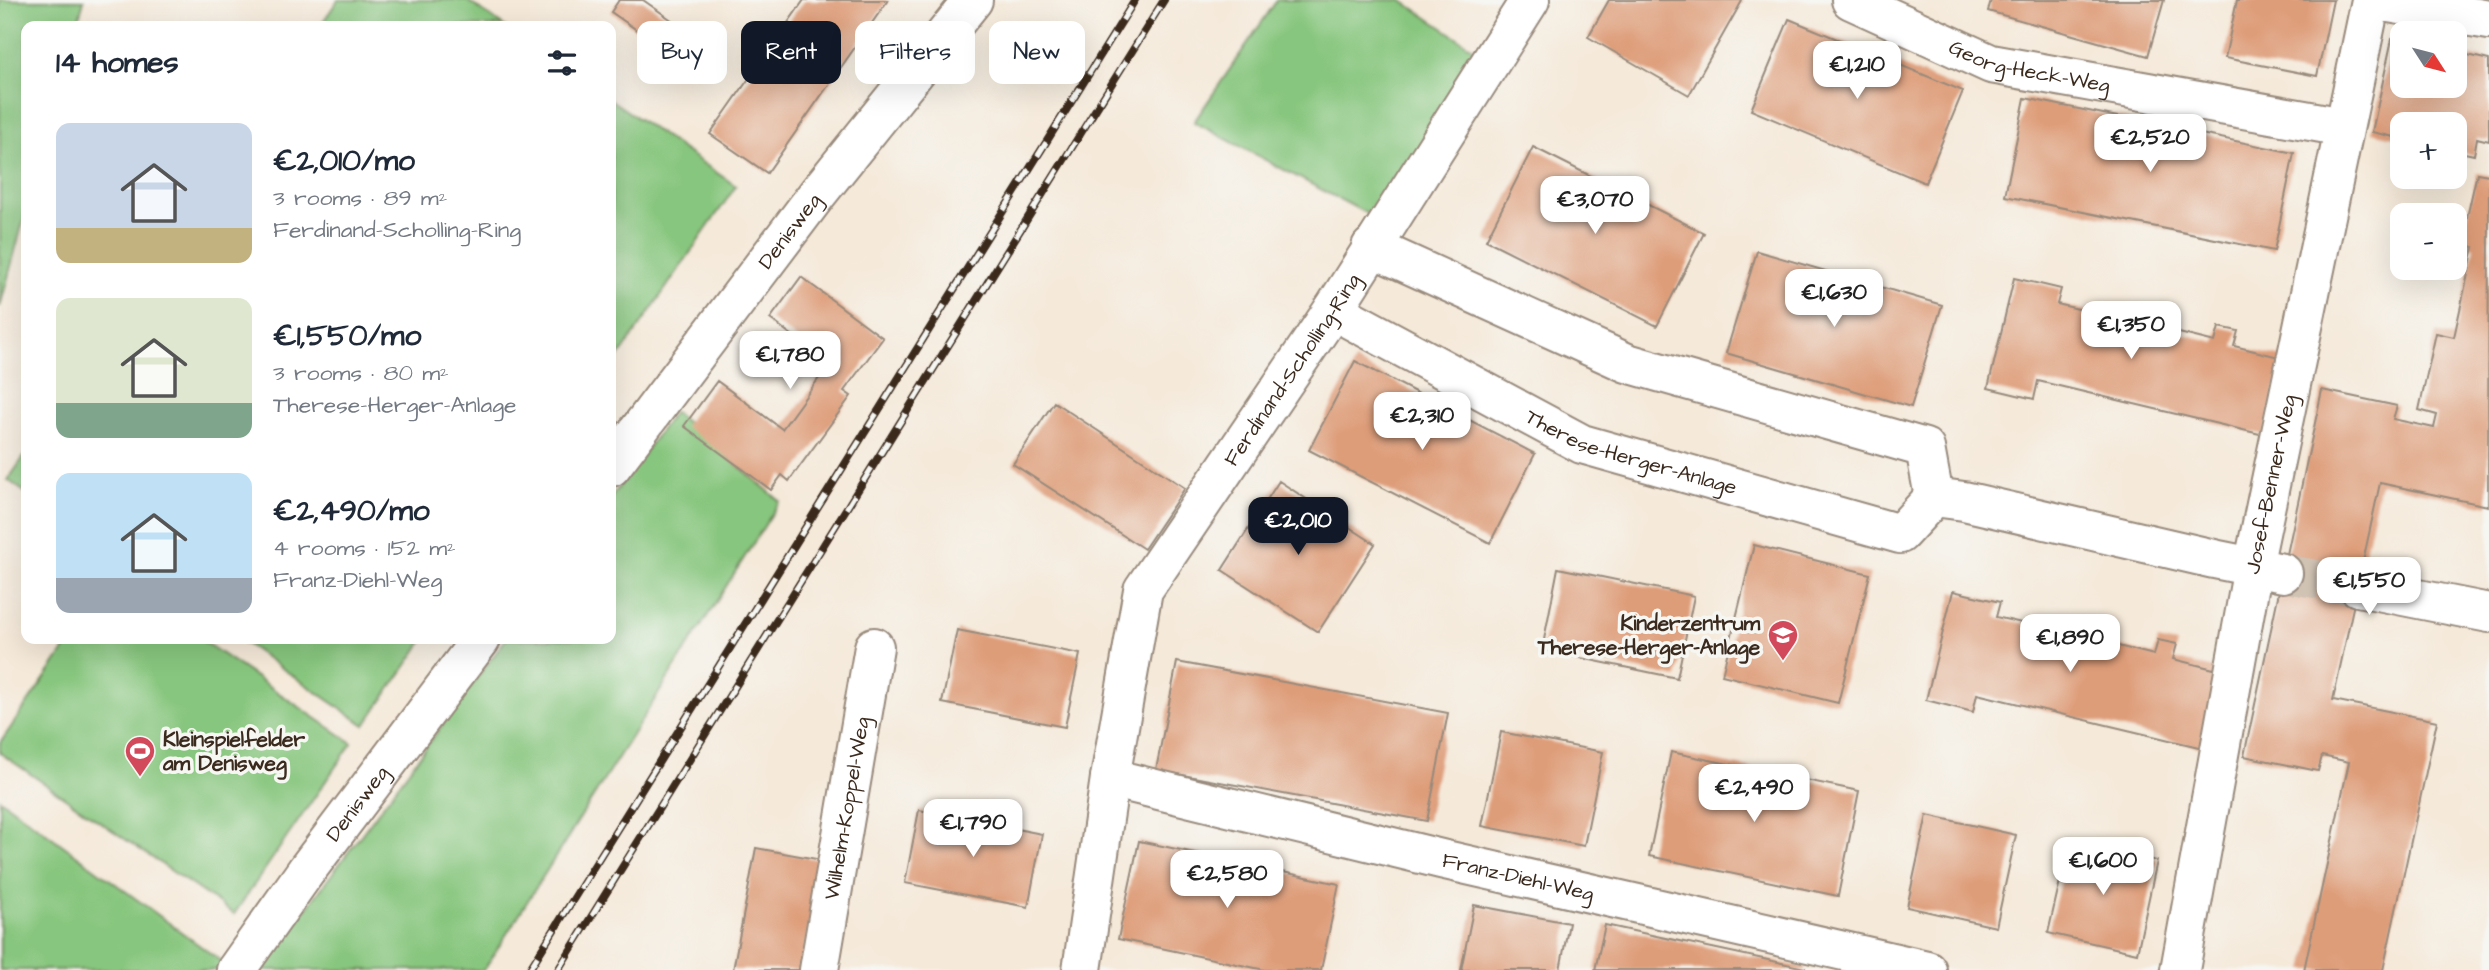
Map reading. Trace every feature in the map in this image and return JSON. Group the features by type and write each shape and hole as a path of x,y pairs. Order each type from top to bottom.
{"street":[{"name":"Denisweg","path":"616,460 818,193 973,0"},
{"name":"Ferdinand-Scholling-Ring","path":"1082,970 1110,778 1143,590 1333,310 1530,0"},
{"name":"Georg-Heck-Weg","path":"1851,0 1991,64 2344,127"},
{"path":"2371,0 2489,20"},
{"name":"Josef-Benner-Weg","path":"2180,970 2268,570 2344,127 2371,0"},
{"path":"1371,247 1627,363 1925,448 1934,497 1964,501 2268,570"},
{"name":"Therese-Herger-Anlage","path":"1333,310 1582,444 1900,534 1934,497"},
{"path":"2358,587 2489,613"},
{"name":"Denisweg","path":"236,970 306,871 477,644"},
{"name":"Wilhelm-Koppel-Weg","path":"819,970 874,647"},
{"name":"Franz-Diehl-Weg","path":"1110,778 1441,859 1927,970"}],"green space":[{"path":"0,0 84,0 78,21 21,21 21,229 0,307"},
{"path":"338,0 466,0 497,21 323,21"},
{"path":"1277,0 1401,0 1491,60 1386,224 1194,122"},
{"path":"616,103 736,186 616,361"},
{"path":"674,412 780,501 484,970 261,970 502,644 616,644 616,491"},
{"path":"21,461 21,489 8,480"},
{"path":"69,644 207,644 352,743 234,914 0,753 0,743"},
{"path":"246,644 422,644 365,725"},
{"path":"0,799 233,970 0,970"}],"building":[{"path":"619,0 643,0 673,21 637,21 637,30 611,12"},
{"path":"804,0 888,0 873,21 855,21 855,47 841,67 841,21 789,21"},
{"path":"1609,0 1742,1 1689,95 1588,37"},
{"path":"1991,0 2164,0 2148,56 1988,11"},
{"path":"2237,0 2333,0 2317,76 2225,58"},
{"path":"1789,19 1963,91 1925,183 1751,110"},
{"path":"2390,48 2390,98 2468,98 2468,55 2489,60 2489,141 2477,138 2474,155 2467,154 2467,112 2390,112 2390,136 2372,132"},
{"path":"745,84 829,84 767,173 710,134"},
{"path":"2025,98 2294,153 2274,251 2005,196"},
{"path":"1533,147 1704,233 1657,326 1486,240"},
{"path":"2477,173 2489,175 2488,506 2380,483 2333,700 2437,721 2383,970 2304,970 2349,762 2322,756 2318,771 2244,756 2322,390 2397,406 2393,419 2434,428 2437,415 2419,410 2436,333 2454,337 2474,247 2467,245 2467,217"},
{"path":"1757,251 1942,305 1911,407 1726,353"},
{"path":"801,277 883,338 844,391 851,396 789,481 782,475 771,490 684,426 717,381 782,429 830,363 770,319"},
{"path":"2014,278 2061,289 2057,304 2125,320 2128,311 2177,322 2175,332 2215,342 2219,327 2238,331 2234,346 2283,358 2264,435 2038,381 2034,399 1988,388"},
{"path":"1355,361 1535,454 1490,543 1309,450"},
{"path":"1054,402 1185,488 1144,549 1013,464"},
{"path":"1279,481 1375,544 1318,632 1222,570"},
{"path":"1754,545 1870,574 1838,703 1722,675"},
{"path":"1558,568 1694,596 1677,678 1542,650"},
{"path":"1953,591 2000,602 1996,617 2064,633 2067,623 2116,635 2114,645 2154,655 2158,640 2177,644 2173,659 2222,671 2203,748 1977,694 1973,712 1926,700"},
{"path":"957,630 1080,654 1065,727 942,703"},
{"path":"1177,662 1448,713 1427,821 1156,770"},
{"path":"1501,732 1603,752 1584,846 1482,826"},
{"path":"1671,752 1859,791 1838,896 1649,856"},
{"path":"919,810 1042,834 1028,907 905,883"},
{"path":"1927,815 2016,835 1996,927 1907,907"},
{"path":"1139,841 1339,884 1321,970 1265,970 1118,939"},
{"path":"2069,842 2157,861 2137,953 2048,933"},
{"path":"756,848 822,860 801,970 733,970"},
{"path":"1474,905 1569,923 1560,970 1461,970"},
{"path":"1605,925 1805,968 1805,970 1595,970"}],"tunnel":[{"path":"2283,573 2358,587"}],"railway":[{"path":"529,970 1135,0"},
{"path":"558,970 1164,0"}],"place":[{"name":"Kinderzentrum Therese-Herger-Anlage","path":"1783,662"},
{"name":"Kleinspielfelder am Denisweg","path":"140,778"}]}
